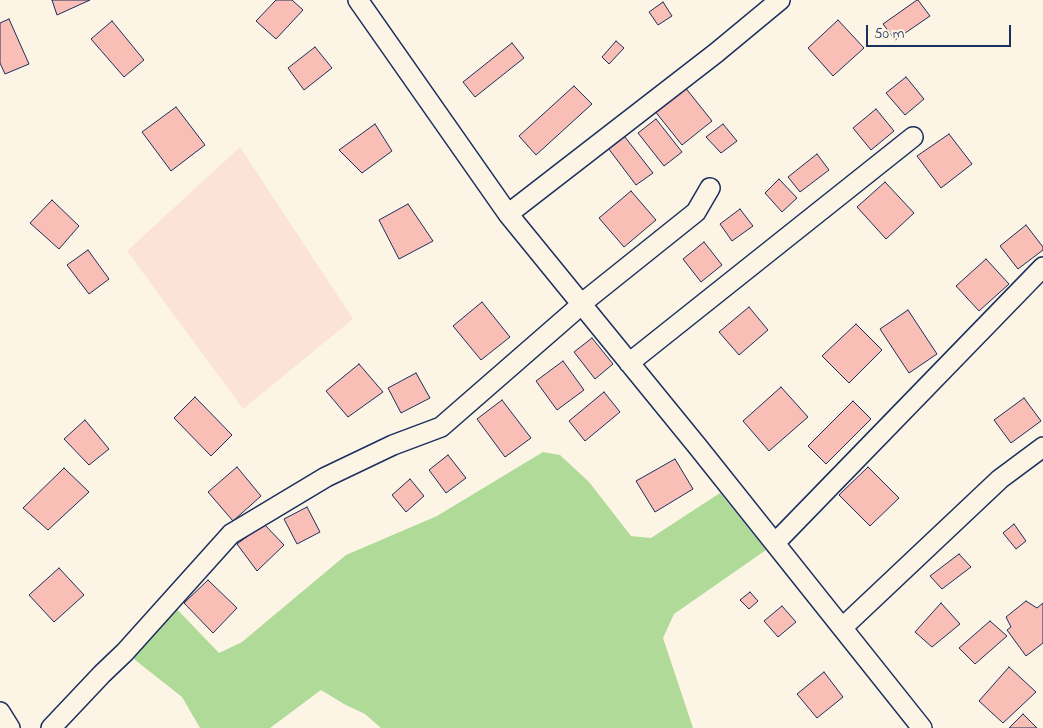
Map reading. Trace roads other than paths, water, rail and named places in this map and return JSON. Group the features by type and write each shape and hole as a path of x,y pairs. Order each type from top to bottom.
{"street":[{"path":"358,0 508,214 922,728"},
{"path":"508,214 716,53 780,0"},
{"path":"629,363 912,137"},
{"path":"51,728 138,638 231,534 326,477 393,445 440,426 581,304 696,212 710,188"},
{"path":"774,543 1043,267"},
{"path":"842,628 1000,480 1043,447"},
{"path":"0,712 10,728"}]}
